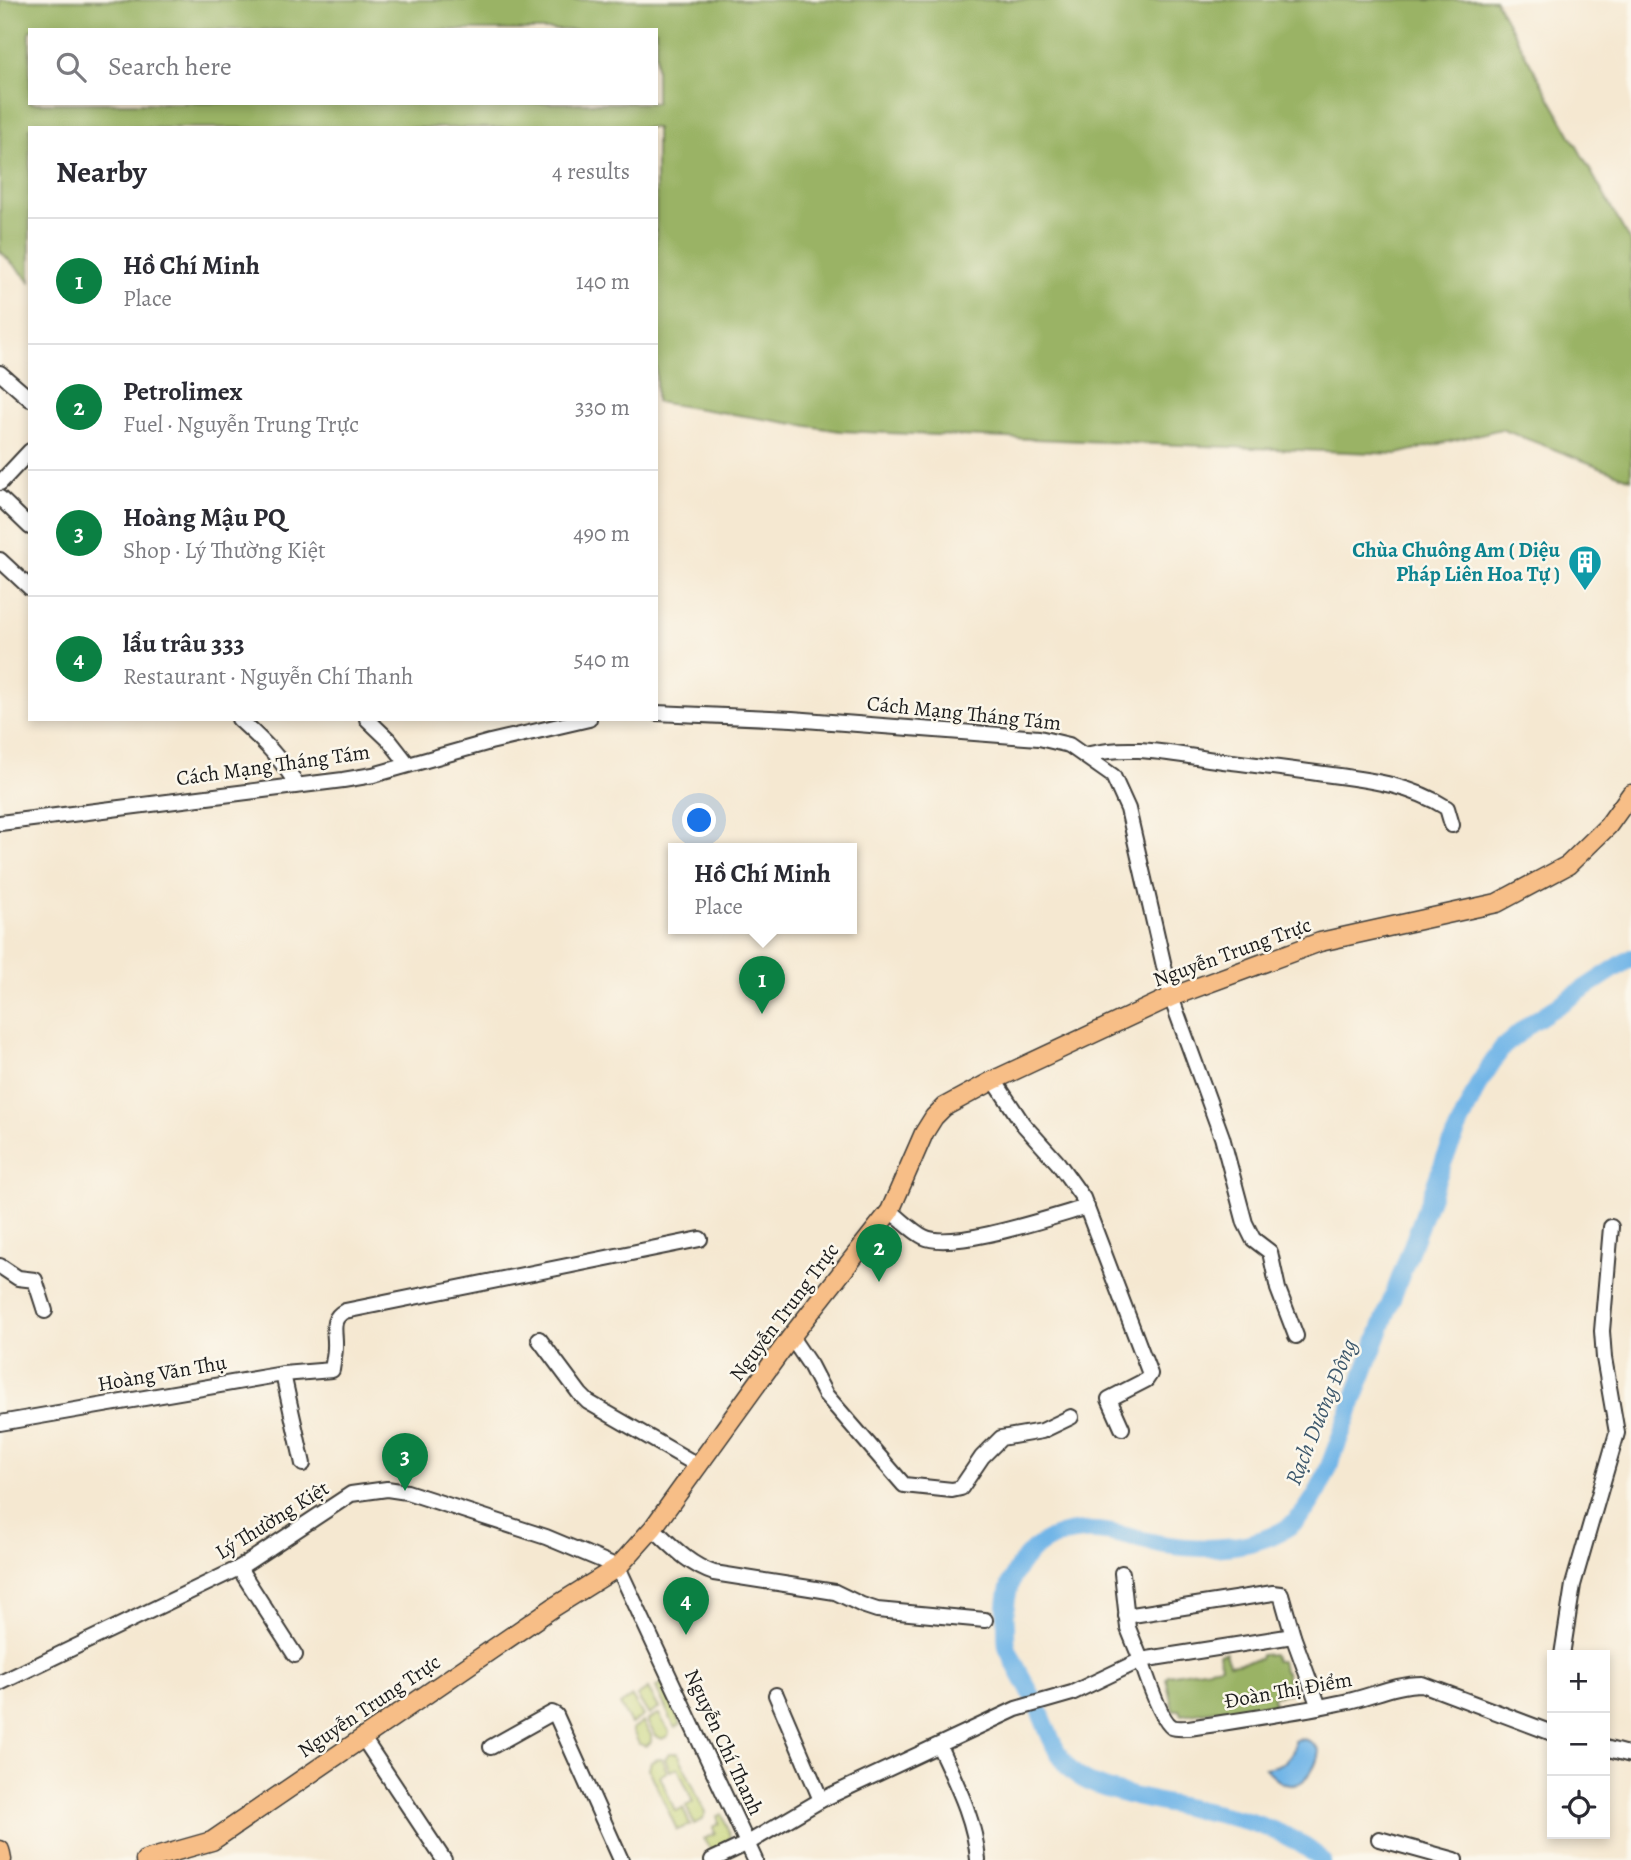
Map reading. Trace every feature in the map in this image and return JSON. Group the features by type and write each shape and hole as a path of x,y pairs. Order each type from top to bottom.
{"main road":[{"name":"Nguyễn Trung Trực","path":"145,1860 212,1841 554,1607 618,1567 653,1528 790,1337 890,1211 924,1133 944,1107 994,1080 1171,997 1320,942 1497,903 1568,865 1608,826 1631,794"},
{"path":"0,1850 2,1860"}],"street":[{"path":"0,373 28,397"},
{"path":"0,483 28,454"},
{"path":"0,498 28,525"},
{"path":"0,560 28,586"},
{"name":"Cách Mạng Tháng Tám","path":"658,713 792,719 1027,737 1069,745 1113,776 1128,810 1171,997 1222,1137 1245,1223 1253,1238 1269,1252 1278,1289 1296,1336"},
{"path":"242,721 270,747 285,765 296,785"},
{"path":"369,721 407,763"},
{"name":"Cách Mạng Tháng Tám","path":"0,822 373,775 407,763 581,721"},
{"path":"1085,755 1108,749 1138,749 1373,780 1412,790 1433,800 1447,808 1452,825"},
{"path":"994,1080 1023,1124 1075,1185 1087,1207 1150,1374 1146,1380 1109,1399 1122,1427"},
{"path":"890,1211 925,1238 940,1240 966,1238 1087,1207"},
{"path":"1563,1650 1573,1585 1617,1433 1602,1331 1611,1227"},
{"name":"Hoàng Văn Thụ","path":"0,1423 283,1374 332,1370 334,1322 338,1314 345,1311 700,1238"},
{"path":"0,1266 18,1278 35,1280 46,1311"},
{"path":"790,1337 810,1365 825,1394 904,1485 952,1490 961,1488 982,1457 1001,1438 1042,1431 1071,1417"},
{"path":"539,1339 588,1402 699,1466"},
{"path":"283,1374 303,1464"},
{"name":"Lý Thường Kiệt","path":"0,1683 239,1568 351,1494 387,1489 407,1492 546,1537 618,1567"},
{"path":"653,1528 685,1558 701,1569 714,1573 835,1591 877,1610 985,1620"},
{"name":"Nguyễn Chí Thanh","path":"618,1567 755,1860"},
{"path":"239,1568 295,1655"},
{"path":"1122,1573 1128,1628 1140,1660"},
{"path":"1126,1616 1277,1593 1282,1596 1293,1636 1319,1707"},
{"path":"712,1860 748,1843 821,1800 1016,1709 1072,1693 1140,1660 1293,1636"},
{"name":"Đoàn Thị Điểm","path":"1140,1660 1154,1697 1168,1725 1174,1728 1189,1728 1319,1707 1367,1697 1409,1684 1422,1684 1547,1731"},
{"path":"776,1695 821,1800"},
{"path":"491,1747 552,1713 556,1715 621,1860"},
{"path":"363,1738 444,1860"},
{"path":"939,1746 967,1808 978,1860"},
{"path":"1610,1749 1631,1755"},
{"path":"1379,1839 1455,1860"}],"green space":[{"path":"0,0 1495,0 1631,243 1631,479 1501,429 1397,454 840,431 658,402 658,126 28,126 28,279 0,251"},
{"path":"1226,1652 1229,1664 1273,1654 1275,1661 1281,1661 1283,1671 1286,1672 1290,1693 1273,1696 1274,1709 1226,1717 1223,1709 1182,1715 1180,1710 1173,1710 1166,1678 1168,1675 1221,1666 1219,1653"},
{"path":"662,1683 681,1724 675,1728 656,1687"},
{"path":"648,1689 659,1708 649,1715 637,1696"},
{"path":"632,1697 643,1716 631,1724 620,1705"},
{"path":"659,1714 669,1732 668,1736 662,1739 656,1736 648,1723 648,1720"},
{"path":"643,1722 651,1735 651,1742 646,1746 639,1744 632,1729"},
{"path":"669,1753 678,1753 705,1812 703,1819 694,1824 686,1806 693,1802 678,1768 670,1771 665,1759"},
{"path":"662,1759 667,1772 660,1776 675,1811 683,1808 690,1825 677,1830 649,1769 651,1762"},
{"path":"722,1814 730,1836 725,1844 712,1851 704,1839 715,1834 713,1827 719,1823 717,1816"}],"water":[{"path":"1299,1739 1315,1746 1319,1751 1318,1758 1306,1779 1293,1785 1286,1784 1265,1768 1290,1757 1294,1741"}],"waterway":[{"name":"Rạch Dương Đông","path":"1322,1860 1302,1845 1255,1824 1114,1791 1092,1784 1074,1773 1056,1749 1007,1646 1006,1606 1009,1589 1023,1560 1048,1540 1064,1534 1094,1531 1167,1545 1214,1548 1262,1540 1290,1526 1303,1514 1328,1469 1445,1158 1479,1083 1502,1048 1531,1023 1631,958"}],"place":[{"name":"Chùa Chuông Am ( Diệu Pháp Liên Hoa Tự )","path":"1585,592"},
{"name":"Hồ Chí Minh","path":"762,1014"},
{"name":"Petrolimex","path":"879,1282"},
{"name":"Hoàng Mậu PQ","path":"405,1491"},
{"name":"lẩu trâu 333","path":"686,1635"}]}
